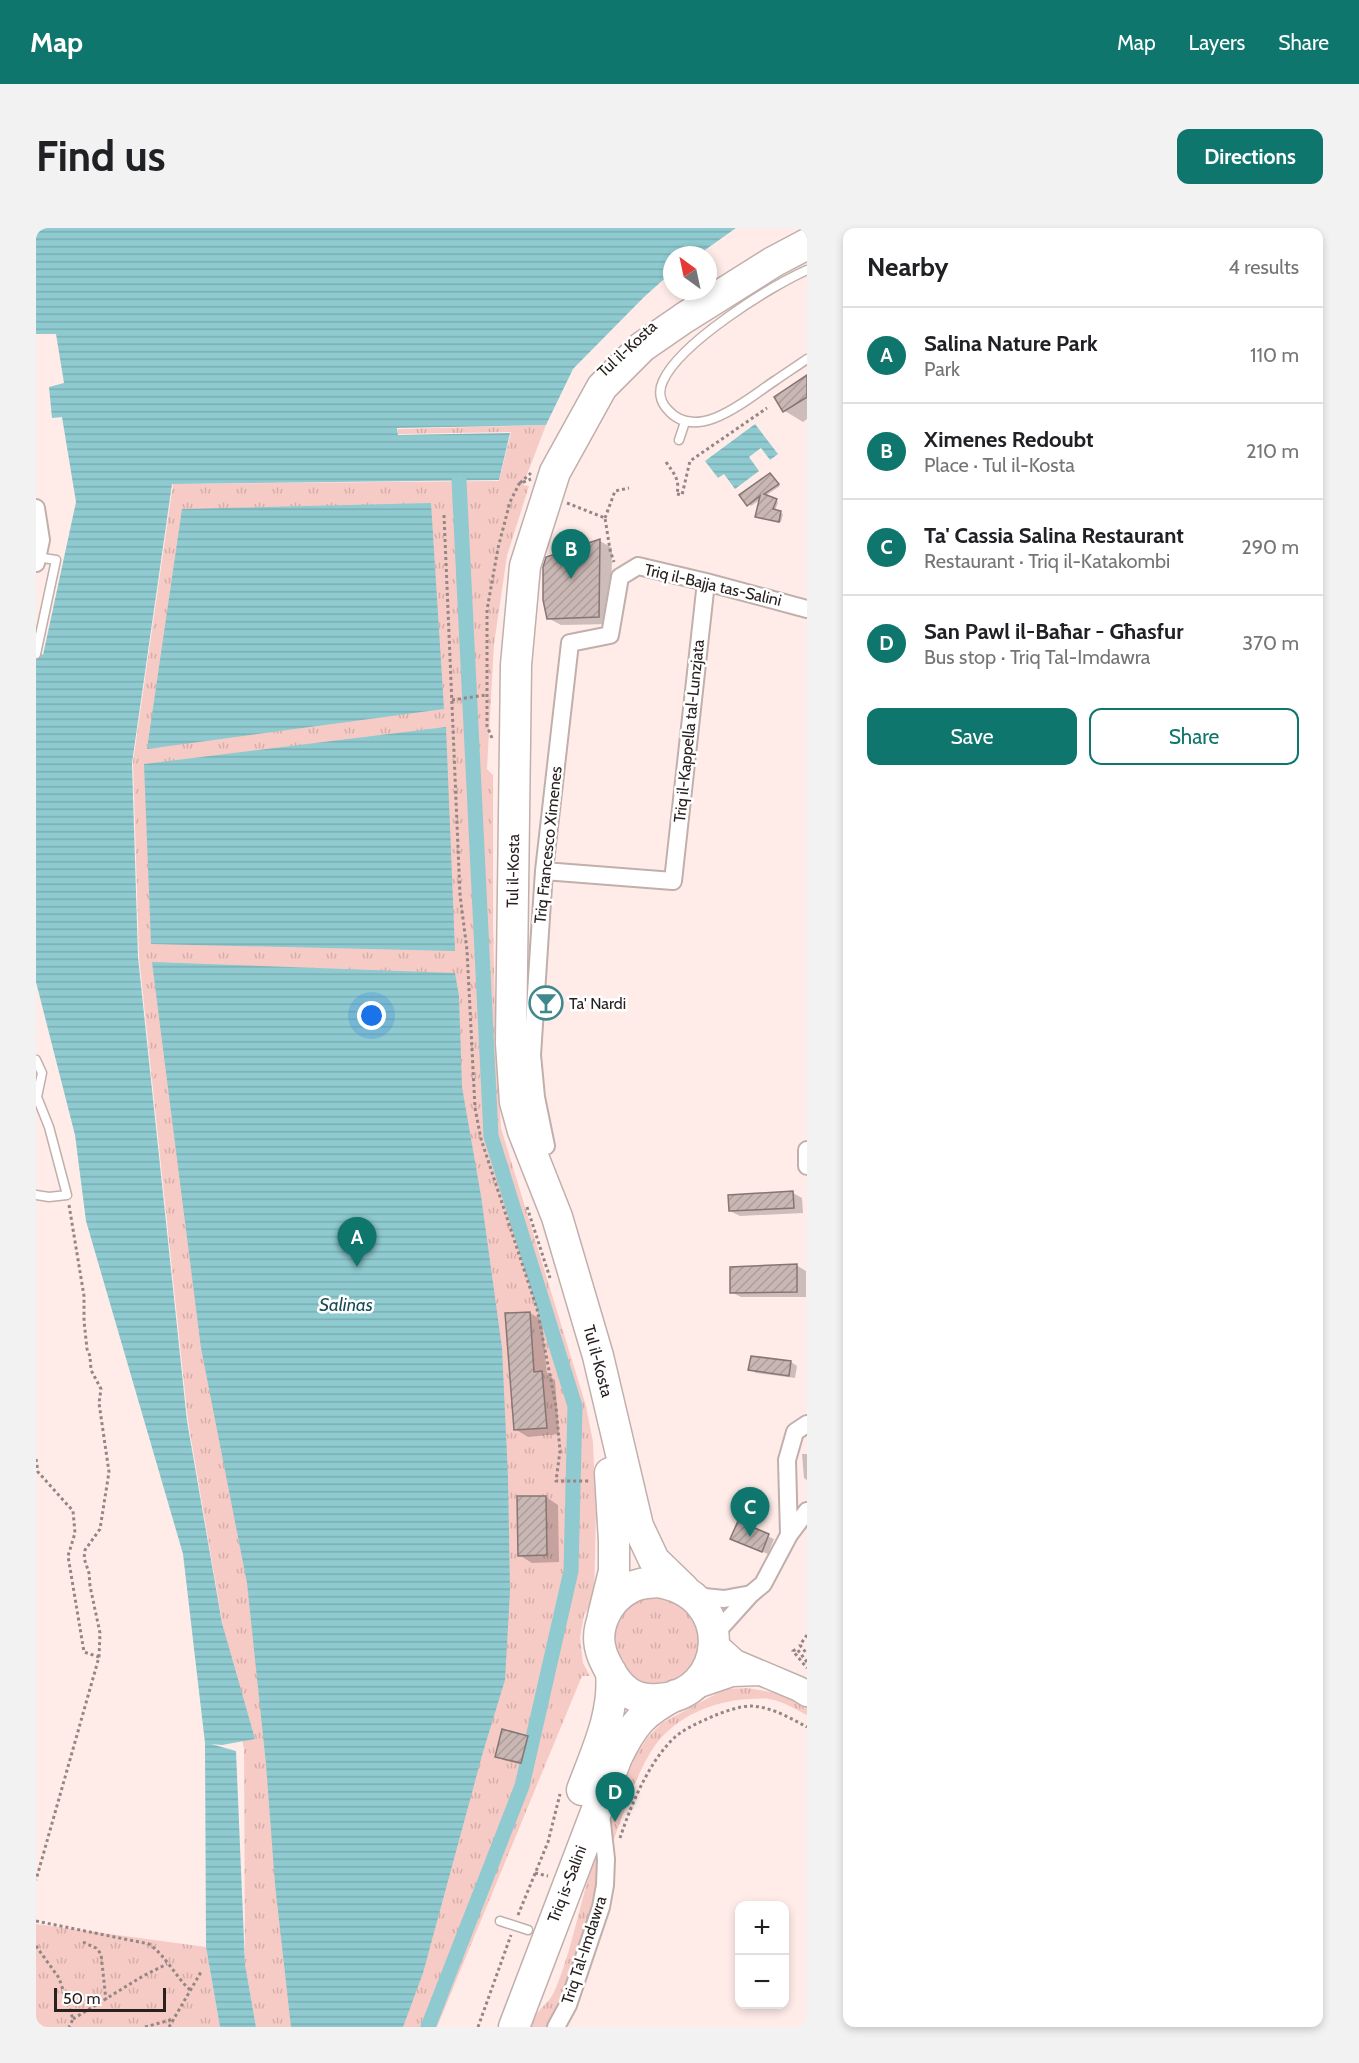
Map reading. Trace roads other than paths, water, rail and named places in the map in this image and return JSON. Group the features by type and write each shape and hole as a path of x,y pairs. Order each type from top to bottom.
{"highway":[{"path":"717,280 807,228"},
{"name":"Tul il-Kosta","path":"689,1592 654,1560 638,1526 598,1356 556,1217 523,1131 515,1102 511,1043 516,665 525,566 555,472 602,387 642,347 773,262 807,244"},
{"name":"Tul il-Kosta","path":"603,1616 614,1570 612,1480 572,1319 520,1168 506,1120 500,1063 505,716 515,566 541,475 594,378 634,338 687,300"},
{"path":"643,1583 671,1584 689,1592 709,1617 714,1639 710,1662 701,1677 682,1692 658,1699 639,1697 622,1689 601,1653 599,1632 603,1616 612,1604 630,1588 643,1583"},
{"name":"Triq is-Salini","path":"492,2027 521,1928 606,1725 613,1689 611,1672"},
{"name":"Triq is-Salini","path":"514,2027 600,1799 626,1738 638,1721 652,1708 682,1692"}],"main road":[{"path":"714,1639 735,1662 765,1673 807,1694"},
{"path":"682,1692 732,1674 765,1673"}],"street":[{"path":"36,508 41,540 37,560"},
{"name":"Triq il-Bajja tas-Salini","path":"620,578 638,566 807,609"},
{"name":"Triq Francesco Ximenes","path":"546,1146 536,1097 532,1055 544,871 570,643 610,635 620,578"},
{"name":"Triq il-Kappella tal-Lunzjata","path":"544,871 673,881 706,582"},
{"path":"807,1150 807,1166"},
{"path":"789,1535 787,1460 795,1432 806,1426"},
{"path":"714,1639 751,1594 763,1584 789,1535 806,1516"},
{"path":"689,1592 724,1599 751,1594"},
{"name":"Triq Tal-Imdawra","path":"556,2027 568,2005 601,1907 606,1858 600,1799"}],"lane":[{"path":"807,270 776,286 692,344 662,382 661,401 670,413 685,422 704,421 725,414 807,359"},
{"path":"679,440 685,422"},
{"path":"36,654 56,560 37,560"},
{"path":"36,1060 42,1073 37,1097 49,1127 67,1195 49,1197 36,1195"},
{"path":"500,1921 521,1928"}],"water":[{"path":"36,228 736,228 711,246 663,246 663,280 573,369 546,425 397,428 398,435 510,433 499,480 172,484 132,763 138,957 187,1421 222,1623 255,1739 222,1745 211,1744 236,1751 245,1964 256,2027 220,2027 206,1947 205,1743 183,1554 86,1221 75,1135 36,982 36,642 43,655 76,502 62,417 52,418 49,387 64,383 56,334 36,334"},
{"path":"755,424 778,454 770,460 761,448 749,457 759,471 735,489 724,474 718,478 705,461"},
{"path":"431,503 444,709 147,749 182,509"},
{"path":"446,727 455,951 151,944 144,764"},
{"name":"Salinas","path":"152,962 455,973 459,996 462,1087 481,1196 502,1348 510,1591 505,1680 423,1973 403,2027 291,2027 275,1884 266,1764 247,1583 201,1348"}],"waterway":[{"path":"428,2027 522,1786 571,1571 575,1406 491,1136 459,480"}],"place":[{"name":"Ximenes Redoubt","path":"571,579"},
{"name":"Ta' Nardi","path":"546,1003"},
{"name":"Salina Nature Park","path":"357,1267"},
{"name":"Ta' Cassia Salina Restaurant","path":"750,1537"},
{"name":"San Pawl il-Baħar - Għasfur","path":"615,1822"}]}
